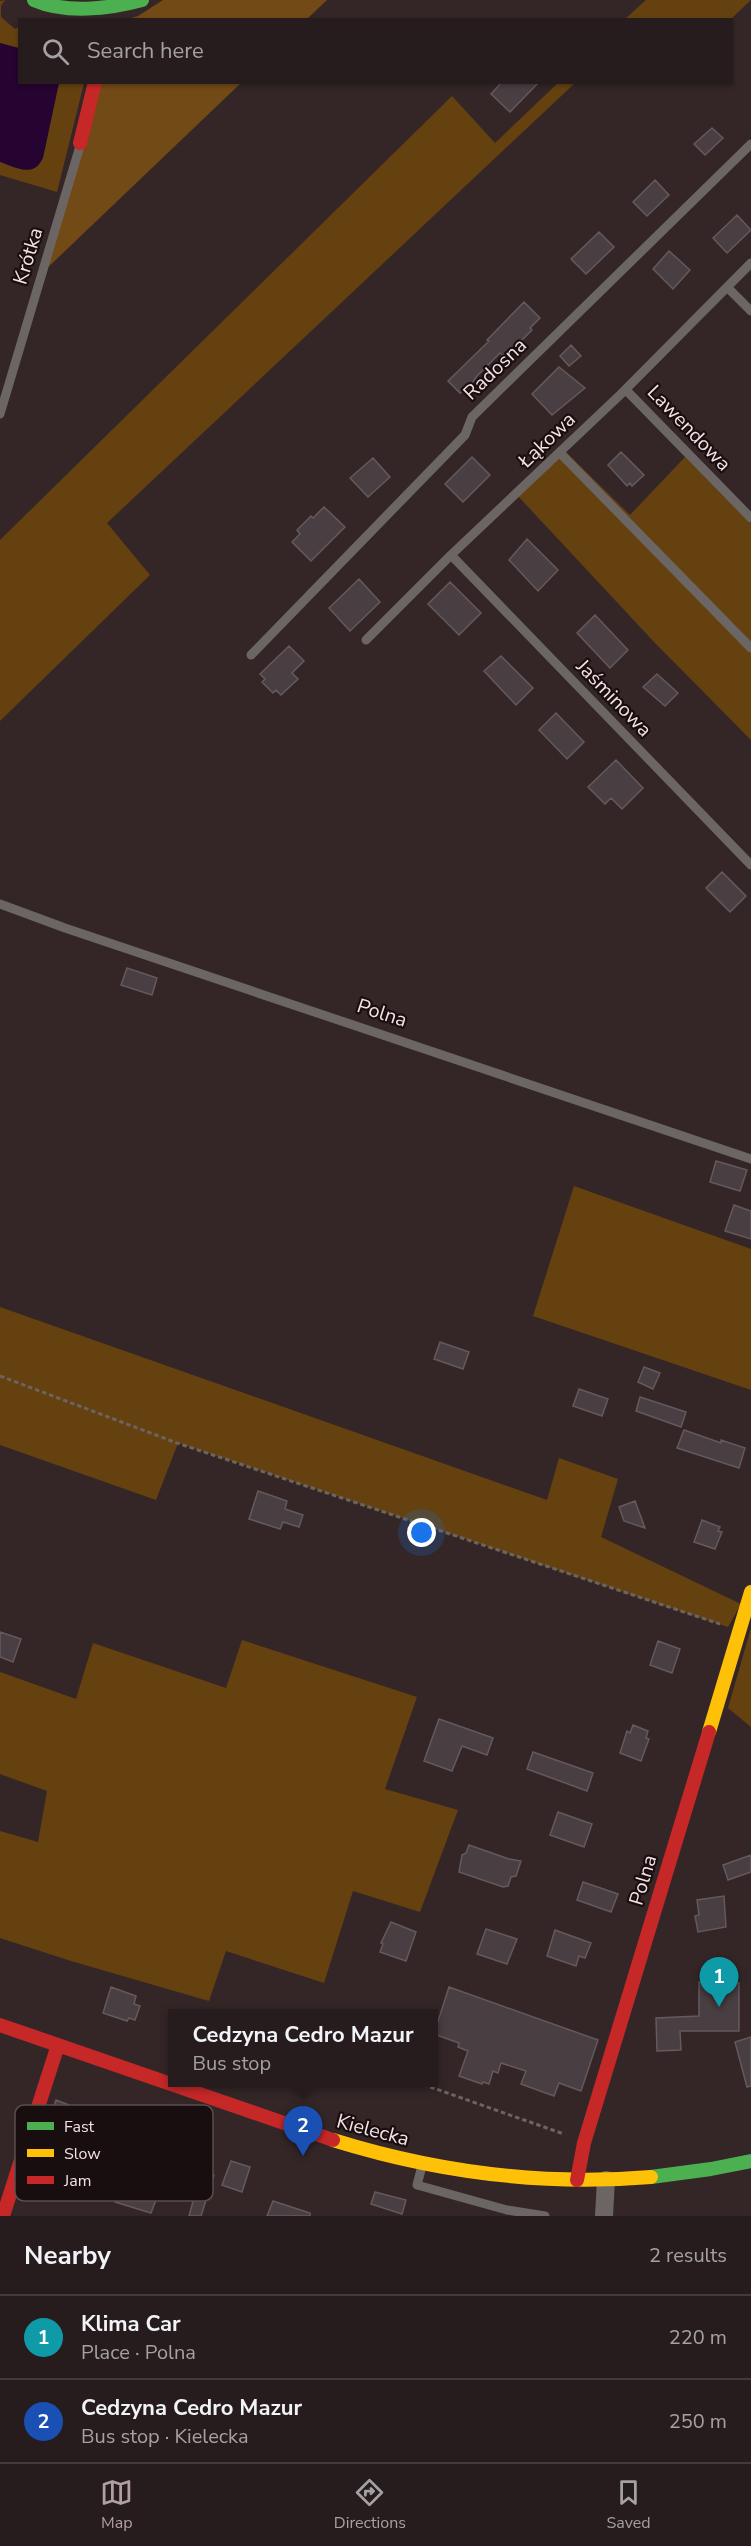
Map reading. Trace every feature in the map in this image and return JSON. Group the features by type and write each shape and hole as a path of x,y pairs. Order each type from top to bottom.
{"street":[{"path":"34,0 51,7 100,8 142,0"},
{"path":"80,143 95,84"},
{"name":"Polna","path":"577,2180 584,2143 751,1592"},
{"name":"Kielecka","path":"0,2025 168,2083"},
{"path":"39,2105 58,2045"},
{"name":"Kielecka","path":"179,2087 329,2139 422,2163 512,2177 606,2180 686,2173 751,2161"},
{"path":"3,2216 15,2179"},
{"path":"604,2216 606,2180"}],"lane":[{"name":"Krótka","path":"0,414 80,143"},
{"name":"Radosna","path":"251,655 465,435 472,417 751,144"},
{"name":"Łąkowa","path":"366,640 451,555 626,390 751,263"},
{"path":"727,287 751,311"},
{"name":"Lawendowa","path":"626,390 751,518"},
{"path":"560,453 751,648"},
{"name":"Jaśminowa","path":"451,555 751,865"},
{"name":"Polna","path":"0,904 65,928 751,1159"},
{"path":"422,2163 417,2185 507,2210 544,2216"}],"path":[{"path":"0,1376 177,1443 738,1631"},
{"path":"431,2087 512,2114 584,2143"}],"shaded area":[{"path":"5,0 1,6 1,17 15,29 18,28 18,84 84,84 57,192 0,175 0,1"},
{"path":"163,0 327,0 308,18 132,18"},
{"path":"646,0 751,0 732,18 626,18"},
{"path":"0,43 18,48 18,84 59,84 43,158 39,164 35,168 25,170 0,162"},
{"path":"94,84 240,84 42,273"},
{"path":"557,84 574,84 107,523 150,575 0,721 0,540 452,96 495,143"},
{"path":"566,452 630,515 685,457 751,524 751,740 655,643 517,495"},
{"path":"574,1186 751,1249 751,1390 533,1316"},
{"path":"0,1307 547,1500 559,1458 618,1479 601,1537 741,1604 728,1627 178,1443 156,1500 0,1445"},
{"path":"751,1628 751,1727 728,1708"},
{"path":"242,1640 417,1697 385,1789 458,1810 420,1912 353,1891 324,1983 226,1951 209,2001 0,1938 0,1831 38,1842 47,1791 0,1774 0,1672 76,1699 93,1643 226,1688"}],"building":[{"path":"500,84 537,84 510,112 491,94"},
{"path":"712,128 723,138 705,155 694,144"},
{"path":"655,180 669,195 647,216 633,202"},
{"path":"737,215 751,230 727,253 713,238"},
{"path":"599,232 614,247 586,274 571,259"},
{"path":"669,251 690,270 673,289 653,269"},
{"path":"524,302 540,318 530,328 532,330 505,357 500,353 477,376 469,388 460,393 448,381 489,341 487,340"},
{"path":"571,345 581,356 569,366 560,356"},
{"path":"559,367 585,388 552,415 532,394"},
{"path":"621,452 644,475 632,486 630,483 627,486 608,465"},
{"path":"472,457 490,475 463,502 445,484"},
{"path":"373,458 390,477 368,497 350,478"},
{"path":"324,507 345,527 311,561 292,542 300,534 297,530"},
{"path":"527,539 558,570 538,591 509,560"},
{"path":"359,579 380,602 350,631 329,608"},
{"path":"450,582 481,613 459,635 428,604"},
{"path":"595,615 628,650 610,668 577,633"},
{"path":"289,646 304,661 292,673 298,679 281,695 276,690 273,693 262,682 265,679 260,674"},
{"path":"501,656 533,688 516,705 484,671"},
{"path":"657,674 678,693 665,706 643,687"},
{"path":"556,713 584,742 567,759 539,730"},
{"path":"616,760 643,788 622,809 611,798 605,804 588,787"},
{"path":"722,872 746,896 730,912 706,888"},
{"path":"127,968 157,978 152,995 121,985"},
{"path":"716,1161 747,1170 740,1191 710,1182"},
{"path":"734,1205 751,1211 751,1239 725,1231"},
{"path":"440,1342 469,1352 463,1369 434,1359"},
{"path":"644,1367 660,1373 653,1389 638,1382"},
{"path":"579,1389 608,1399 602,1416 573,1406"},
{"path":"640,1397 686,1412 681,1427 636,1411"},
{"path":"684,1430 721,1443 721,1440 745,1448 739,1468 677,1448"},
{"path":"258,1491 287,1501 285,1509 303,1515 299,1527 283,1522 280,1529 249,1519"},
{"path":"635,1501 645,1528 624,1521 619,1507"},
{"path":"702,1520 720,1527 718,1531 722,1532 715,1549 694,1542"},
{"path":"0,1632 21,1639 13,1662 0,1657"},
{"path":"658,1641 680,1649 672,1673 650,1665"},
{"path":"439,1719 493,1738 487,1755 462,1746 452,1771 424,1761"},
{"path":"633,1725 648,1731 646,1738 649,1739 641,1761 620,1753 627,1731 630,1733"},
{"path":"533,1752 593,1773 587,1791 527,1769"},
{"path":"558,1812 592,1824 584,1847 550,1835"},
{"path":"469,1845 521,1861 516,1876 511,1877 508,1886 503,1887 459,1872 462,1855 466,1853"},
{"path":"751,1855 751,1872 728,1880 723,1865"},
{"path":"583,1882 618,1894 611,1912 577,1900"},
{"path":"724,1896 726,1927 698,1932 695,1916 699,1915 697,1900"},
{"path":"391,1922 416,1932 406,1961 380,1952 383,1944 381,1943"},
{"path":"486,1929 517,1939 507,1964 477,1954"},
{"path":"555,1930 591,1943 585,1958 579,1956 576,1966 547,1956"},
{"path":"699,1982 739,1983 739,2031 680,2031 681,2050 657,2051 656,2018 699,2016"},
{"path":"111,1987 136,1996 134,2004 140,2006 135,2020 129,2018 127,2021 103,2013"},
{"path":"449,1987 598,2040 581,2091 559,2083 554,2096 521,2084 526,2071 501,2063 498,2073 493,2071 489,2084 483,2082 482,2084 459,2076 468,2051 458,2047 459,2043 438,2035 438,2021"},
{"path":"751,2037 751,2086 747,2087 735,2042"},
{"path":"56,2100 69,2105 54,2105"},
{"path":"231,2161 250,2167 242,2192 222,2185"},
{"path":"375,2192 406,2200 402,2214 371,2204"},
{"path":"115,2201 156,2201 151,2213"},
{"path":"193,2201 206,2201 201,2216 189,2216"},
{"path":"273,2201 310,2213 310,2216 267,2216"}],"traffic: fast":[{"path":"34,0 74,9 102,8 142,0"},
{"path":"651,2177 751,2161"}],"traffic: slow":[{"path":"709,1732 751,1592"},
{"path":"333,2140 411,2161 490,2174 570,2180 651,2177"}],"traffic: jam":[{"path":"80,143 95,84"},
{"path":"577,2180 584,2143 709,1732"},
{"path":"0,2025 168,2083"},
{"path":"39,2105 58,2045"},
{"path":"180,2087 333,2140"},
{"path":"3,2216 15,2179"}],"place":[{"name":"Klima Car","path":"719,2007"},
{"name":"Cedzyna Cedro Mazur","path":"303,2156"}]}
